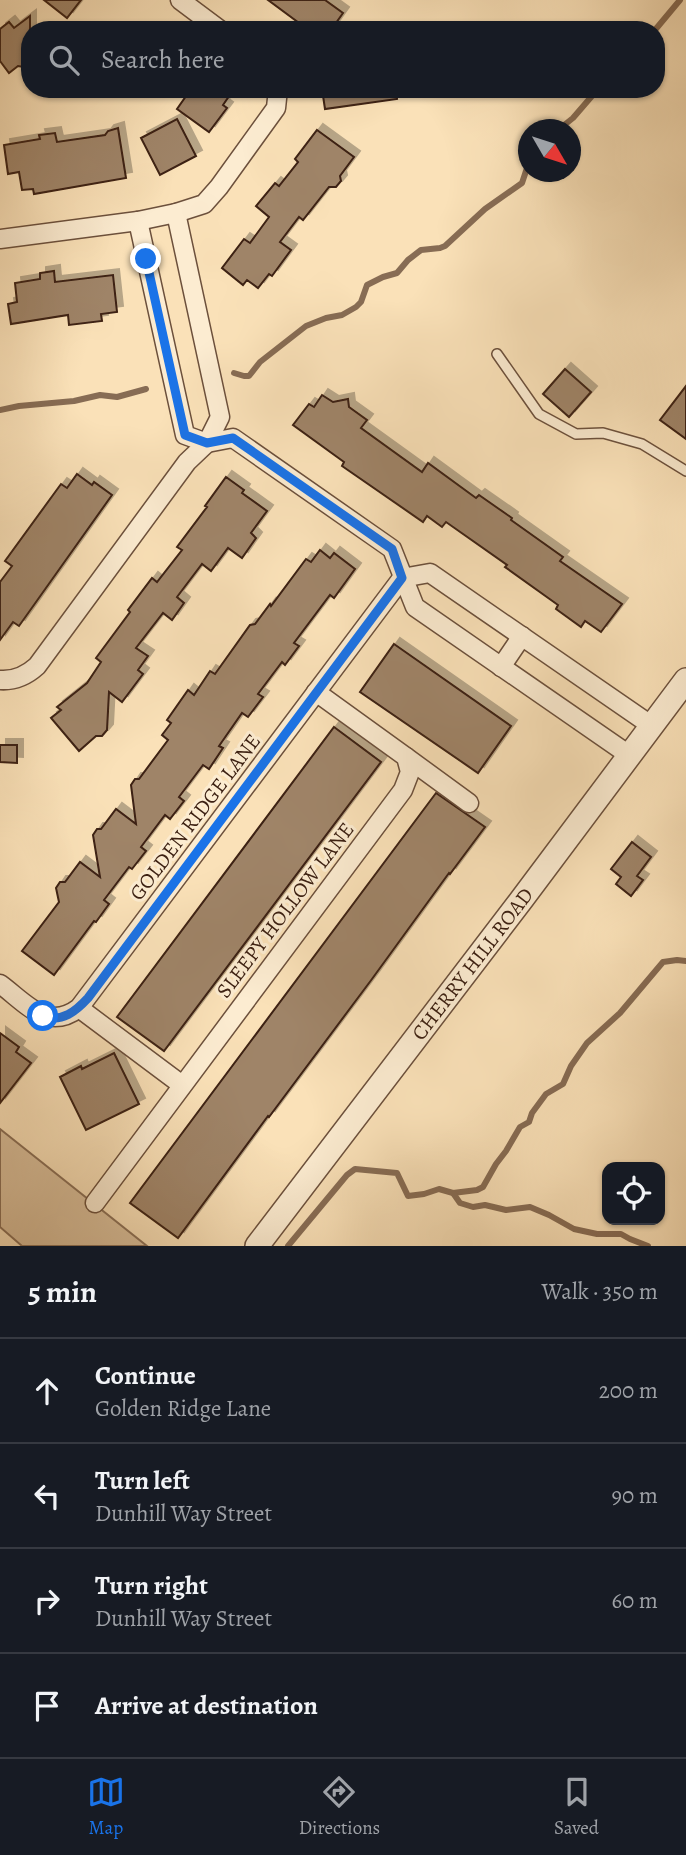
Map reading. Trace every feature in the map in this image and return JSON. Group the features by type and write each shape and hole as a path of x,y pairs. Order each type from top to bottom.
{"street":[{"path":"180,0 208,21"},
{"path":"0,239 138,220 176,213 204,204 276,108 277,98"},
{"path":"0,680 20,677 37,666 187,462 207,443 220,417 176,213"},
{"path":"138,220 185,435 207,443 233,438 392,549 415,607 629,755"},
{"path":"402,578 430,573 652,726"},
{"name":"GOLDEN RIDGE LANE","path":"79,1008 402,578"},
{"path":"501,667 522,636"},
{"name":"CHERRY HILL ROAD","path":"257,1246 686,680"},
{"path":"316,692 469,803"},
{"name":"SLEEPY HOLLOW LANE","path":"94,1203 403,790 410,772 406,758"},
{"path":"0,984 49,1018 68,1016 79,1008 182,1085"}],"lane":[{"path":"497,354 539,414 576,434 603,433 642,444 686,471"}],"shaded area":[{"path":"0,1129 147,1246 22,1246 0,1227"}],"building":[{"path":"44,0 81,0 67,18"},
{"path":"268,0 325,0 343,13 337,21 296,21"},
{"path":"9,22 14,28 21,23 21,66 9,73 0,61 0,29"},
{"path":"185,98 228,98 223,105 227,108 209,132 177,109"},
{"path":"323,98 397,98 397,99 325,109"},
{"path":"177,119 196,156 160,175 141,138"},
{"path":"118,128 126,178 34,194 33,189 22,190 19,172 8,174 4,145 40,139 39,135 55,133 57,142 105,135"},
{"path":"317,130 354,157 340,176 341,181 336,187 329,187 303,220 299,217 280,242 291,250 272,276 269,274 258,288 247,280 243,285 222,268 244,239 250,243 269,217 256,206 275,183 279,186 298,162 295,159"},
{"path":"54,271 55,282 113,275 117,312 101,314 102,321 69,325 68,315 11,324 8,304 17,302 15,283 40,279 40,273"},
{"path":"565,369 591,392 569,417 543,394"},
{"path":"686,386 686,439 660,420"},
{"path":"322,395 333,402 348,399 349,407 367,420 361,428 422,472 428,463 476,498 479,495 563,557 560,561 622,604 601,632 585,621 581,627 556,609 558,605 505,567 507,565 446,522 442,527 427,516 423,522 342,466 344,462 293,425 309,404 314,407"},
{"path":"77,474 112,495 19,626 13,622 0,640 0,582 12,566 5,561 61,484 67,488"},
{"path":"226,477 244,490 242,493 267,511 251,533 256,538 242,558 228,548 211,571 202,564 177,597 184,603 172,620 163,613 136,648 148,656 138,670 143,674 122,702 109,692 107,730 79,751 51,718 61,710 57,707 87,683 101,662 96,658 130,612 128,610 152,578 157,582 182,550 177,547"},
{"path":"320,550 330,558 334,553 355,569 334,598 330,595 294,643 299,646 285,665 282,662 258,694 263,697 248,717 242,713 219,746 223,748 209,769 203,765 179,797 184,801 170,819 165,815 141,847 146,851 132,869 129,867 104,900 109,904 54,975 22,951 59,902 56,888 60,882 65,882 80,862 100,877 93,835 116,809 136,824 131,785 135,779 139,779 168,740 162,735 171,723 167,720 188,690 194,695 210,671 215,674 250,625 255,624 270,604 271,606 306,559 311,562"},
{"path":"394,644 511,726 478,773 360,692"},
{"path":"334,727 381,762 164,1051 117,1017"},
{"path":"0,745 17,745 17,763 0,762"},
{"path":"436,793 485,827 178,1238 130,1203"},
{"path":"632,842 651,857 637,876 643,880 631,896 616,884 621,877 611,869"},
{"path":"0,1033 19,1047 16,1052 31,1063 0,1103"},
{"path":"114,1053 139,1104 86,1130 60,1077"}],"waterway":[{"path":"662,21 680,0"},
{"path":"572,119 590,98"},
{"path":"234,373 249,376 260,362 306,326 342,315 356,307 361,302 367,285 397,273 421,250 445,246 485,209 522,182"},
{"path":"0,410 100,395 117,397 146,389"},
{"path":"453,1193 483,1187 520,1127 529,1122 532,1113 546,1094 563,1084 571,1066 587,1043 620,1013 663,962 686,961"},
{"path":"288,1246 355,1169 397,1173 408,1196 439,1189 453,1193 460,1203 473,1207 485,1205 506,1210 530,1207 574,1229 597,1234 621,1234 648,1246"}],"route":[{"path":"43,1016 68,1016 88,998 402,578 392,549 233,438 207,443 185,435 146,259"}]}
